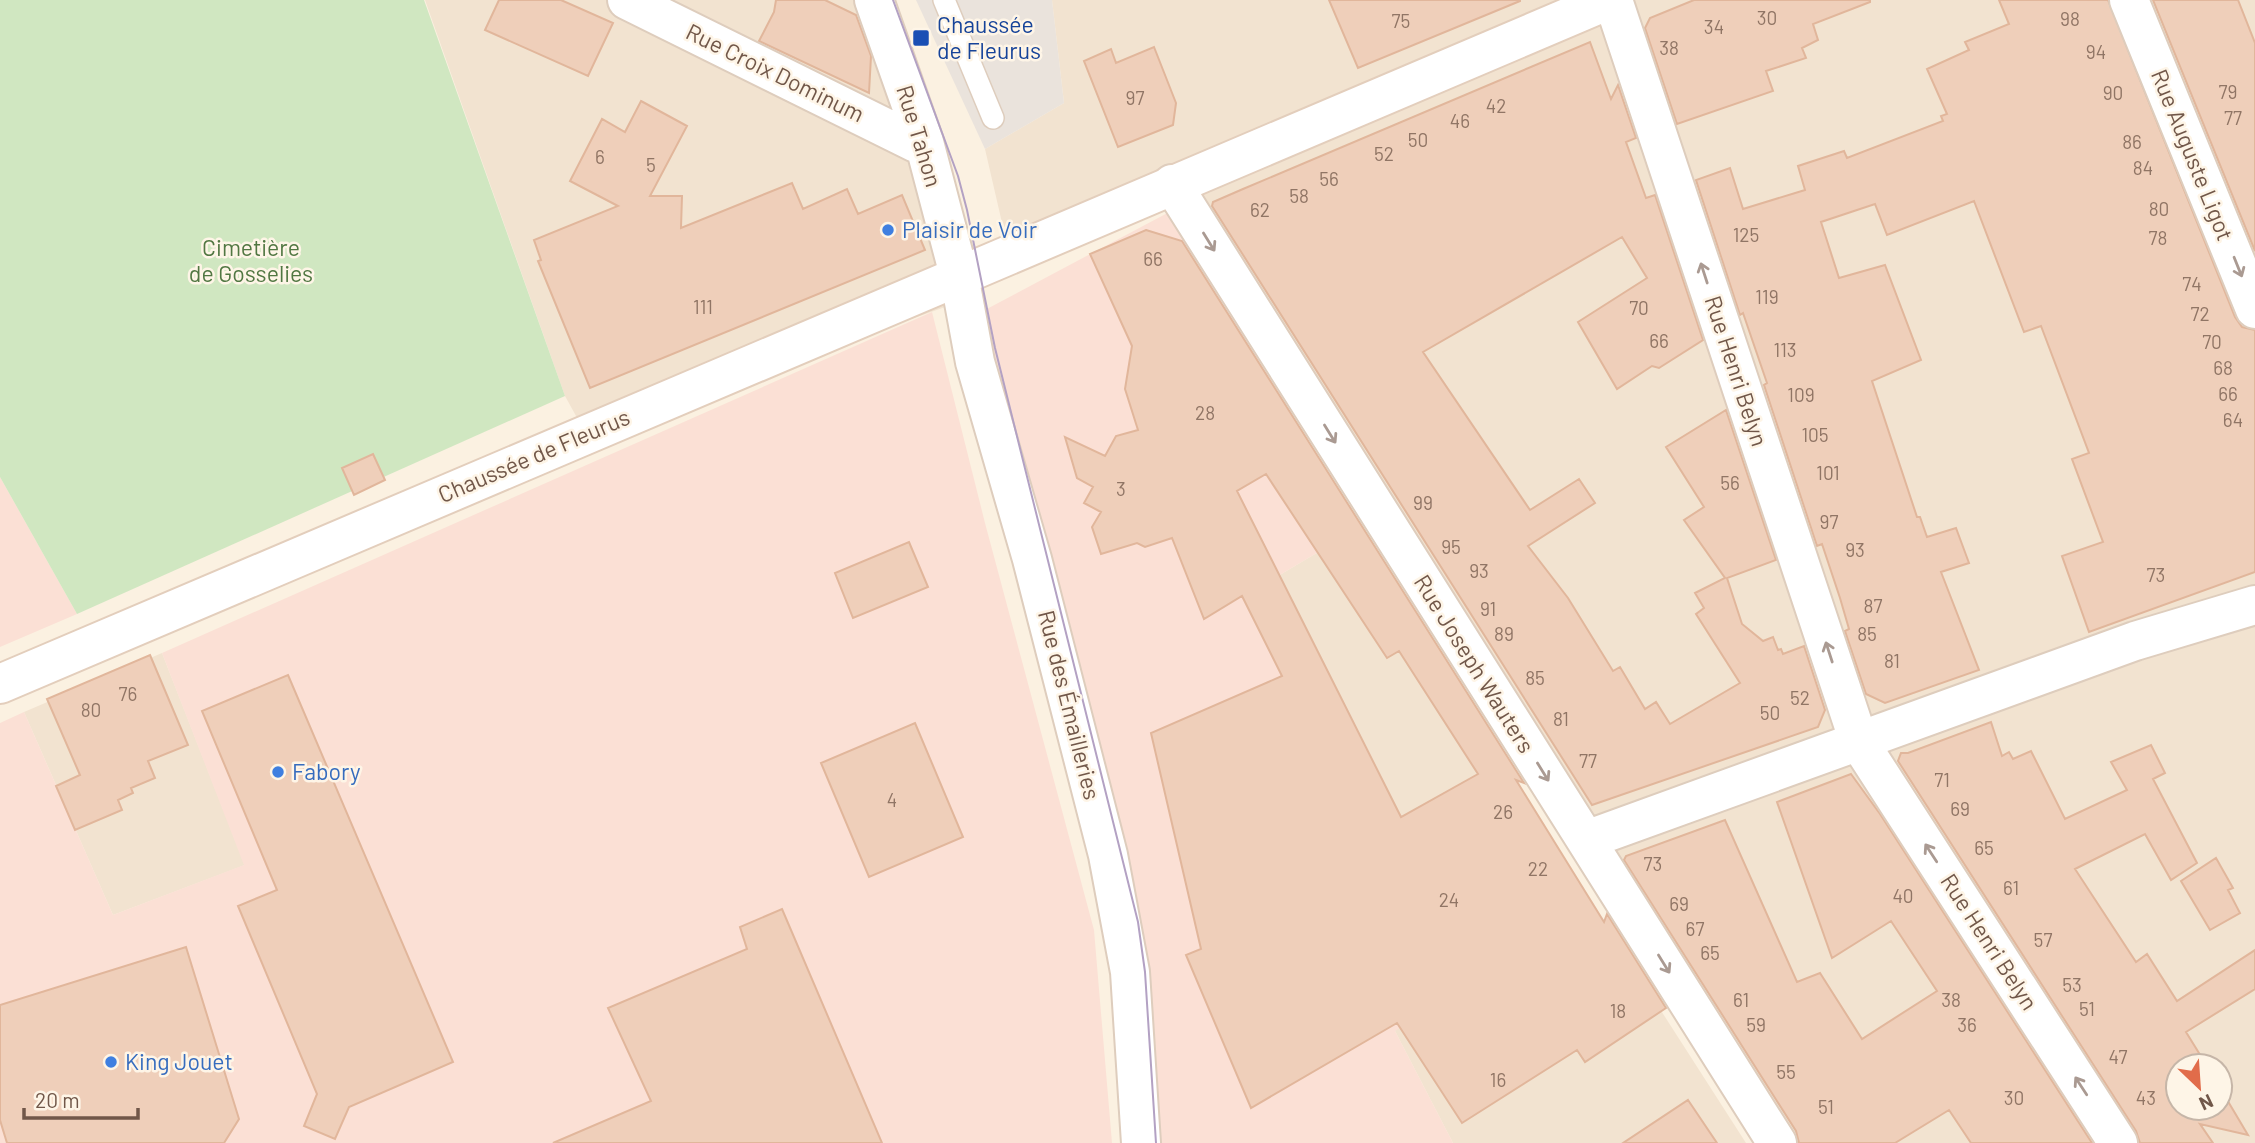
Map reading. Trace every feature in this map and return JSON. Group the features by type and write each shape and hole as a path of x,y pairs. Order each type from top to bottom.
{"street":[{"name":"Rue Croix Dominum","path":"628,0 916,143 924,142"},
{"name":"Rue Tahon","path":"874,0 924,142 959,275"},
{"name":"Chaussée de Fleurus","path":"0,684 1172,184 1611,0"},
{"name":"Rue Henri Belyn","path":"1611,0 1859,742 2118,1143"},
{"name":"Rue Auguste Ligot","path":"2129,0 2255,309"},
{"name":"Rue Joseph Wauters","path":"1172,184 1777,1143"},
{"name":"Rue des Émailleries","path":"959,275 975,362 1032,558 1123,925 1130,972 1141,1143"},
{"path":"1586,840 2135,641 2255,605"}],"lane":[{"path":"944,0 993,118"}],"shaded area":[{"path":"425,0 864,0 965,300 586,434 565,396"},
{"path":"916,0 1052,0 1064,103 985,149"},
{"path":"1052,0 2255,0 2255,1143 1777,1143 1173,185 1009,253 985,149 1064,103"},
{"path":"1175,209 1357,529 1246,595 1431,1009 1395,1031 1453,1143 1146,1143 1108,804 983,311"},
{"path":"932,312 985,523 1094,930 1112,1143 0,1143 0,723 24,712 113,915 244,865 162,653"},
{"path":"0,477 77,614 0,647"},
{"path":"1357,529 1746,1143 1453,1143 1395,1031 1246,595"},
{"path":"162,653 245,865 113,915 24,712"}],"green space":[{"name":"Cimetière de Gosselies","path":"0,0 424,0 565,396 77,614 0,477"}],"building":[{"path":"499,0 561,0 613,23 588,76 485,30"},
{"path":"776,0 825,0 856,15 871,56 869,93 759,41 774,12"},
{"path":"1329,0 1520,0 1520,1 1358,68"},
{"path":"1694,0 1870,2 1813,24 1818,40 1802,48 1806,58 1766,71 1773,91 1677,124 1645,28 1650,18"},
{"path":"1999,0 2108,0 2235,317 2242,327 2255,330 2255,572 2089,632 2062,556 2103,542 2072,459 2089,453 2041,326 2024,332 1974,201 1887,235 1875,204 1821,222 1839,278 1885,265 1921,360 1872,381 1917,517 1920,517 1927,537 1956,528 1969,563 1941,572 1979,670 1885,703 1866,694 1845,631 1849,629 1840,598 1822,544 1817,546 1764,385 1767,383 1743,313 1740,315 1696,180 1730,168 1743,209 1805,190 1798,166 1844,151 1847,158 1943,121 1941,116 1947,114 1927,69 1969,50 1965,42 2009,24"},
{"path":"2153,0 2238,0 2255,43 2255,251"},
{"path":"1590,42 1611,99 1618,85 1636,138 1626,142 1646,198 1655,195 1703,340 1659,368 1652,366 1617,389 1578,322 1647,278 1622,237 1423,352 1530,510 1579,479 1595,503 1528,546 1568,598 1613,671 1620,667 1645,709 1656,702 1670,724 1740,683 1696,614 1704,608 1695,593 1725,578 1684,520 1704,507 1666,447 1726,410 1776,560 1727,578 1742,624 1763,641 1773,637 1778,650 1781,649 1783,654 1804,646 1825,710 1818,727 1592,805 1212,206 1213,202"},
{"path":"1154,47 1176,103 1173,125 1118,147 1084,61 1111,49 1116,63"},
{"path":"641,101 687,126 650,196 682,196 681,228 792,183 803,209 847,189 858,214 902,195 925,250 590,388 538,261 541,260 534,240 618,206 570,181 602,119 625,132"},
{"path":"1146,230 1182,241 1524,783 1516,780 1604,922 1607,914 1666,1008 1585,1062 1577,1050 1462,1123 1397,1023 1251,1108 1186,955 1201,949 1151,733 1282,676 1242,596 1204,619 1172,538 1145,547 1137,543 1101,554 1092,527 1101,512 1084,503 1093,487 1077,478 1065,437 1105,456 1116,436 1138,430 1125,389 1132,346 1090,254","holes":["1266,474 1387,658 1399,651 1478,774 1401,817 1237,491"]},
{"path":"373,454 385,480 354,495 342,468"},
{"path":"909,542 928,587 853,618 835,573"},
{"path":"150,655 188,745 148,761 155,778 131,788 133,793 118,800 122,810 75,830 56,786 80,775 47,699"},
{"path":"288,675 453,1062 349,1107 335,1139 304,1126 317,1094 238,906 277,890 202,711"},
{"path":"1991,722 2002,756 2009,752 2013,759 2031,751 2065,819 2127,790 2111,762 2151,745 2165,773 2153,779 2197,863 2171,880 2145,834 2075,869 2136,962 2147,954 2177,1001 2255,950 2255,989 2186,1032 2198,1052 2164,1052 2164,1122 2234,1122 2234,1112 2248,1135 2200,1124 2213,1143 2140,1143 2136,1131 1898,761 1901,753 1908,753"},
{"path":"915,723 963,837 869,877 821,763"},
{"path":"1851,774 1880,814 2092,1143 1971,1143 1949,1110 1895,1143 1799,1143 1796,1131 1624,860 1626,856 1725,820 1797,982 1820,973 1862,1039 1937,991 1891,921 1832,958 1777,802"},
{"path":"2216,858 2233,888 2228,890 2240,913 2210,930 2181,881"},
{"path":"782,909 882,1143 553,1143 651,1101 608,1008 747,949 740,927"},
{"name":"King Jouet","path":"186,947 239,1119 224,1143 7,1143 0,1120 0,1005"},
{"path":"1688,1100 1717,1143 1623,1143"}],"tram line":[{"path":"893,0 958,176 995,348 1138,922 1145,972 1156,1143"}],"place":[{"name":"Chaussée de Fleurus","path":"921,38"},
{"name":"Plaisir de Voir","path":"888,230"},
{"name":"Fabory","path":"278,772"},
{"name":"King Jouet","path":"111,1062"}]}
